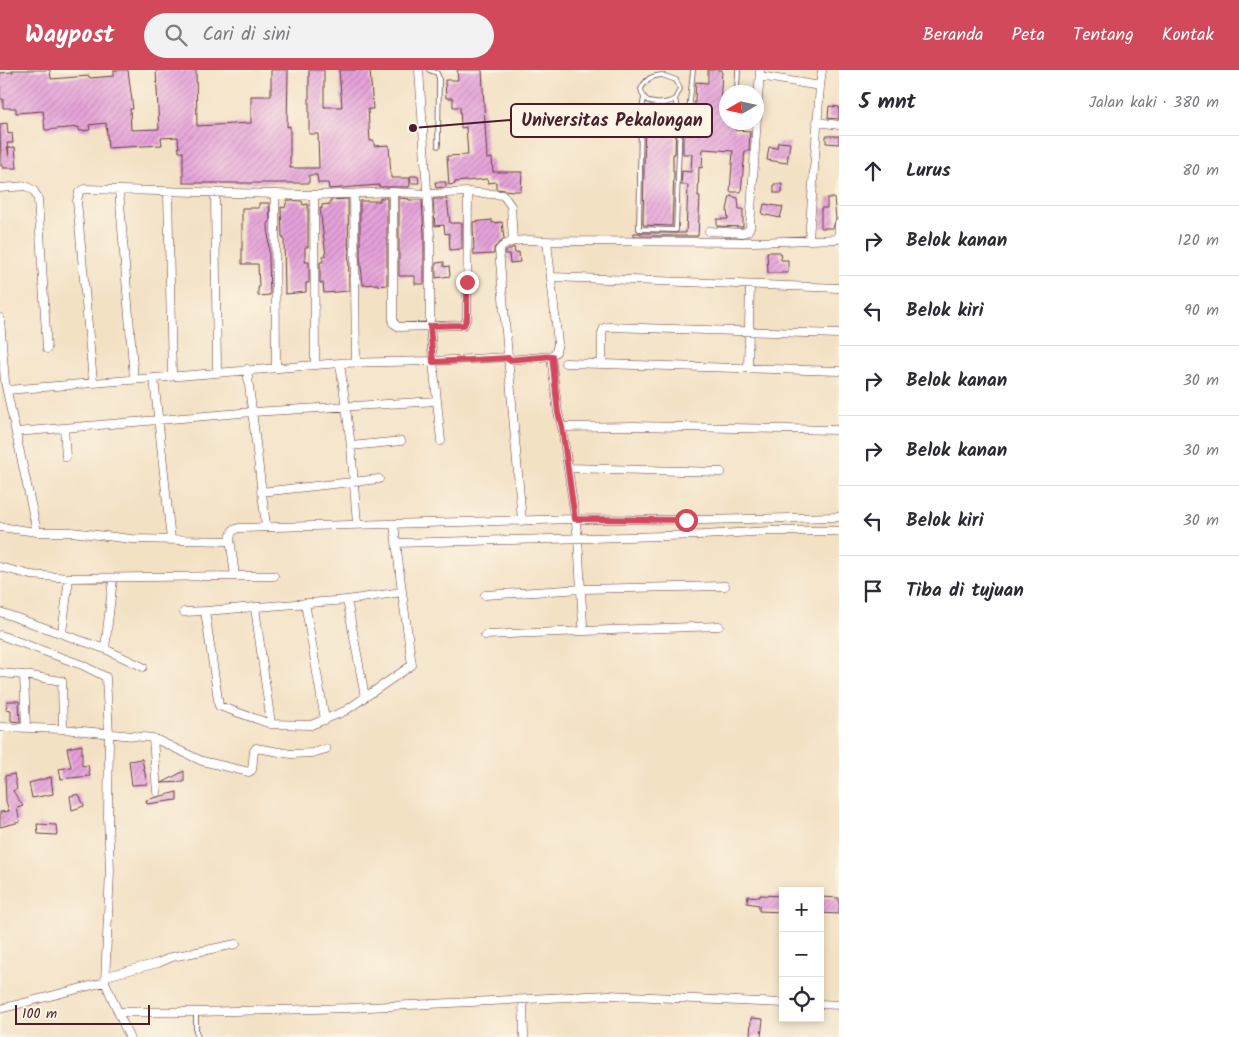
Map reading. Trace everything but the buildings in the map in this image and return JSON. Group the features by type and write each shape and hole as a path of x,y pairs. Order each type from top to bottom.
{"street":[{"path":"419,70 430,235 430,326 441,440"},
{"path":"808,239 822,70"},
{"path":"709,231 744,233 750,227 760,73 820,86"},
{"path":"817,122 839,126"},
{"path":"0,188 26,186 34,191 38,199 47,349"},
{"path":"94,382 77,201 78,192 84,189 275,195 393,192 428,194 468,192 503,195 511,206 513,241"},
{"path":"119,190 134,379"},
{"path":"168,192 172,376"},
{"path":"393,192 393,324 399,327 464,325 467,318 468,192"},
{"path":"215,193 217,373"},
{"path":"354,194 356,363"},
{"path":"275,195 276,367"},
{"path":"314,195 315,365"},
{"path":"522,521 499,250 504,245 513,241 754,242 839,239 839,223"},
{"path":"7,390 247,369 340,363 433,362 552,356 556,352 558,342 547,241"},
{"path":"552,277 839,288"},
{"path":"748,368 750,286"},
{"path":"0,320 1,366 37,532"},
{"path":"602,364 602,333 604,328 609,327 839,334"},
{"path":"552,356 558,413 562,427 578,538 583,625 585,631"},
{"path":"340,363 351,446 357,524"},
{"path":"565,363 839,371"},
{"path":"247,369 266,526"},
{"path":"154,378 160,420 171,540"},
{"path":"16,432 253,412 437,401"},
{"path":"562,427 839,430"},
{"path":"64,428 66,457"},
{"path":"351,446 401,441"},
{"path":"568,468 721,472"},
{"path":"261,492 379,479"},
{"path":"235,576 230,534 236,529 266,526 575,519 704,520 839,517"},
{"path":"205,611 219,706 271,724 311,725 325,720 344,711 412,663 394,524"},
{"path":"0,527 37,532 71,532 132,539 230,541"},
{"path":"396,542 703,535 770,531 839,532"},
{"path":"0,567 31,575 69,578 274,576"},
{"path":"62,633 69,578"},
{"path":"105,649 113,579"},
{"path":"485,595 582,589 725,586"},
{"path":"184,612 347,600 402,592"},
{"path":"347,600 365,697"},
{"path":"304,603 325,720"},
{"path":"255,608 271,724"},
{"path":"0,612 105,649 143,667"},
{"path":"485,635 719,626"},
{"path":"0,635 82,665 105,676 109,734 108,816 110,871 106,979 130,1037"},
{"path":"0,673 62,681 63,729"},
{"path":"24,675 26,728"},
{"path":"0,727 63,729 153,738 202,761 249,772 252,770 256,748 291,754 312,753 326,749"},
{"path":"153,738 156,792"},
{"path":"0,1009 106,979 172,957 236,944"},
{"path":"120,1012 350,1008 609,995 779,1003"},
{"path":"523,1000 524,1037"},
{"path":"824,1004 839,1005"}],"lane":[{"path":"429,70 437,73 439,78 438,146"},
{"path":"688,122 693,70"},
{"path":"737,85 738,70"},
{"path":"662,72 676,80 680,89 675,99 680,121 676,230 639,228 641,116 644,97 641,89 644,82 662,72"},
{"path":"644,97 649,101 659,104 675,99"},
{"path":"196,1012 196,1031 198,1037"}],"place":[{"name":"Universitas Pekalongan","path":"413,128"}],"route":[{"path":"467,282 467,318 464,325 430,326 433,362 509,358 509,360 552,356 559,421 562,427 575,519 686,520"}]}
